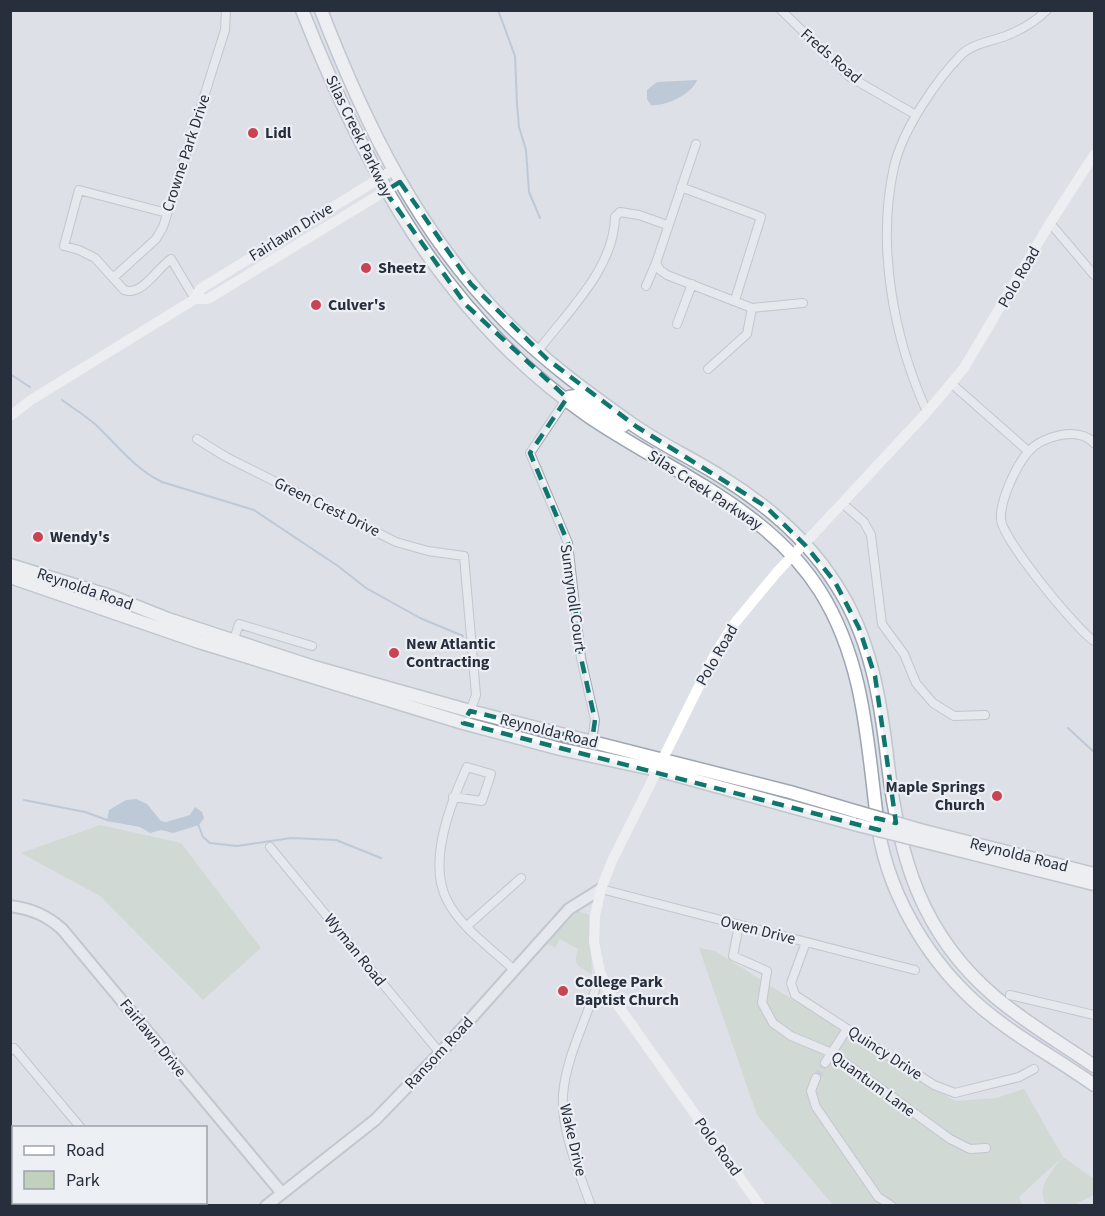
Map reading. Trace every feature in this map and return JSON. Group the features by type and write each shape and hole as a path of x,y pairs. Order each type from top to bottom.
{"main road":[{"name":"Silas Creek Parkway","path":"302,10 338,95 385,191 415,240 466,305 497,338 567,399 596,421 725,500 762,526 795,555 821,592 842,631 857,675 866,720 881,842 907,913 949,975 975,1002 1005,1026 1095,1085"},
{"name":"Silas Creek Parkway","path":"321,10 364,112 393,170 444,250 471,284 538,351 618,414 765,506 805,545 835,582 859,628 874,676 897,829 911,880 932,921 970,973 995,997 1095,1066"},
{"name":"Polo Road","path":"760,1206 614,1000 600,972 594,931 601,889 718,649 734,624 778,571 952,384 986,334 1050,223 1095,155"},
{"name":"Fairlawn Drive","path":"10,416 195,299 200,289 393,170"},
{"name":"Fairlawn Drive","path":"195,299 208,299 400,182"},
{"path":"567,399 576,396 640,436 670,447"},
{"name":"Reynolda Road","path":"10,565 314,667 470,711 592,741 660,766 858,825 919,835 1095,874"},
{"name":"Reynolda Road","path":"10,577 198,642 463,723 560,749 660,766 858,812 919,835 1095,884"}],"street":[{"name":"Crowne Park Drive","path":"113,278 156,239 167,213 225,30 226,10"},
{"name":"Freds Road","path":"780,10 850,77 916,115"},
{"path":"927,412 909,370 895,312 888,236 894,165 916,115 942,76 964,53 1021,29 1047,10"},
{"path":"646,286 696,144"},
{"path":"681,187 761,217 735,300"},
{"path":"167,213 79,190 64,246 87,253 124,290 135,291 171,259 195,299"},
{"path":"538,351 604,261 614,235 615,217 620,212 639,215 667,225"},
{"path":"1050,223 1095,275"},
{"path":"656,263 667,275 752,308 803,303"},
{"path":"677,324 692,284"},
{"path":"708,369 747,334 752,308"},
{"path":"952,384 1028,452"},
{"name":"Sunnynoll Court","path":"567,399 530,453 568,543 581,658 595,720 592,741"},
{"path":"1095,443 1080,435 1065,435 1048,440 1028,452 1003,501 1000,519 1003,531 1045,586 1086,635 1095,641"},
{"name":"Green Crest Drive","path":"197,439 226,458 396,542 428,551 464,555 476,695 470,711"},
{"path":"842,503 864,522 871,535 882,624 904,654 916,683 933,703 948,713 963,717 985,715"},
{"path":"234,639 239,624 312,646"},
{"path":"463,723 470,711"},
{"path":"453,797 482,801 490,774 466,767 453,797 444,837 441,882 446,899 467,926 513,969"},
{"name":"Wyman Road","path":"270,847 440,1053"},
{"path":"467,926 521,878"},
{"name":"Owen Drive","path":"601,889 915,970"},
{"name":"Ransom Road","path":"266,1206 370,1124 440,1053 569,909 601,889"},
{"name":"Fairlawn Drive","path":"10,906 29,908 48,917 62,929 281,1192"},
{"name":"Quantum Lane","path":"739,925 733,956 767,971 762,1003 773,1023 791,1036 832,1053 950,1139 970,1149 986,1148"},
{"name":"Quincy Drive","path":"806,942 791,983 795,995 934,1085 955,1093 1019,1077 1034,1069"},
{"name":"Wake Drive","path":"591,1206 568,1131 563,1095 568,1069 594,1000 600,972"},
{"path":"1010,995 1095,1016"},
{"path":"825,1062 847,1029"},
{"path":"10,1051 14,1048 79,1126"},
{"path":"816,1078 811,1091 816,1107 878,1197 892,1206"}],"highlighted area":[{"path":"400,182 471,284 547,359 637,427 765,506 805,545 835,582 859,628 875,676 896,823 876,818 879,830 463,723 470,711 592,741 595,720 581,658 568,543 530,453 567,398 466,305 385,191"}],"green space":[{"path":"100,825 181,843 261,948 203,1000 100,896 21,853"},
{"path":"578,911 589,915 592,975 576,962 578,949 560,939 555,948 547,943"},
{"path":"699,948 715,951 955,1101 996,1098 1024,1089 1063,1157 1094,1179 1094,1195 1074,1205 1046,1205 1043,1198 1044,1186 1059,1160 1019,1197 1022,1205 833,1205 757,1115"}],"water":[{"path":"697,80 684,95 670,102 651,105 647,99 647,90 657,82"},
{"path":"136,799 147,804 161,821 166,822 190,815 195,807 202,812 204,818 199,825 173,833 161,830 150,833 140,827 107,821 109,810 126,800"}],"waterway":[{"path":"498,10 515,56 519,127 526,150 529,192 540,218"},
{"path":"10,374 30,387"},
{"path":"62,400 92,422 135,463 162,482 254,510 338,566 366,588 420,618 463,636"},
{"path":"1068,728 1094,752"},
{"path":"24,800 85,812 110,821"},
{"path":"198,824 203,837 210,843 237,846 291,838 336,840 381,858"}],"tunnel":[{"path":"816,1078 825,1063"}],"place":[{"name":"Lidl","path":"253,133"},
{"name":"Sheetz","path":"366,268"},
{"name":"Culver's","path":"316,305"},
{"name":"Wendy's","path":"38,537"},
{"name":"New Atlantic Contracting","path":"394,653"},
{"name":"Maple Springs Church","path":"997,796"},
{"name":"College Park Baptist Church","path":"563,991"}]}
